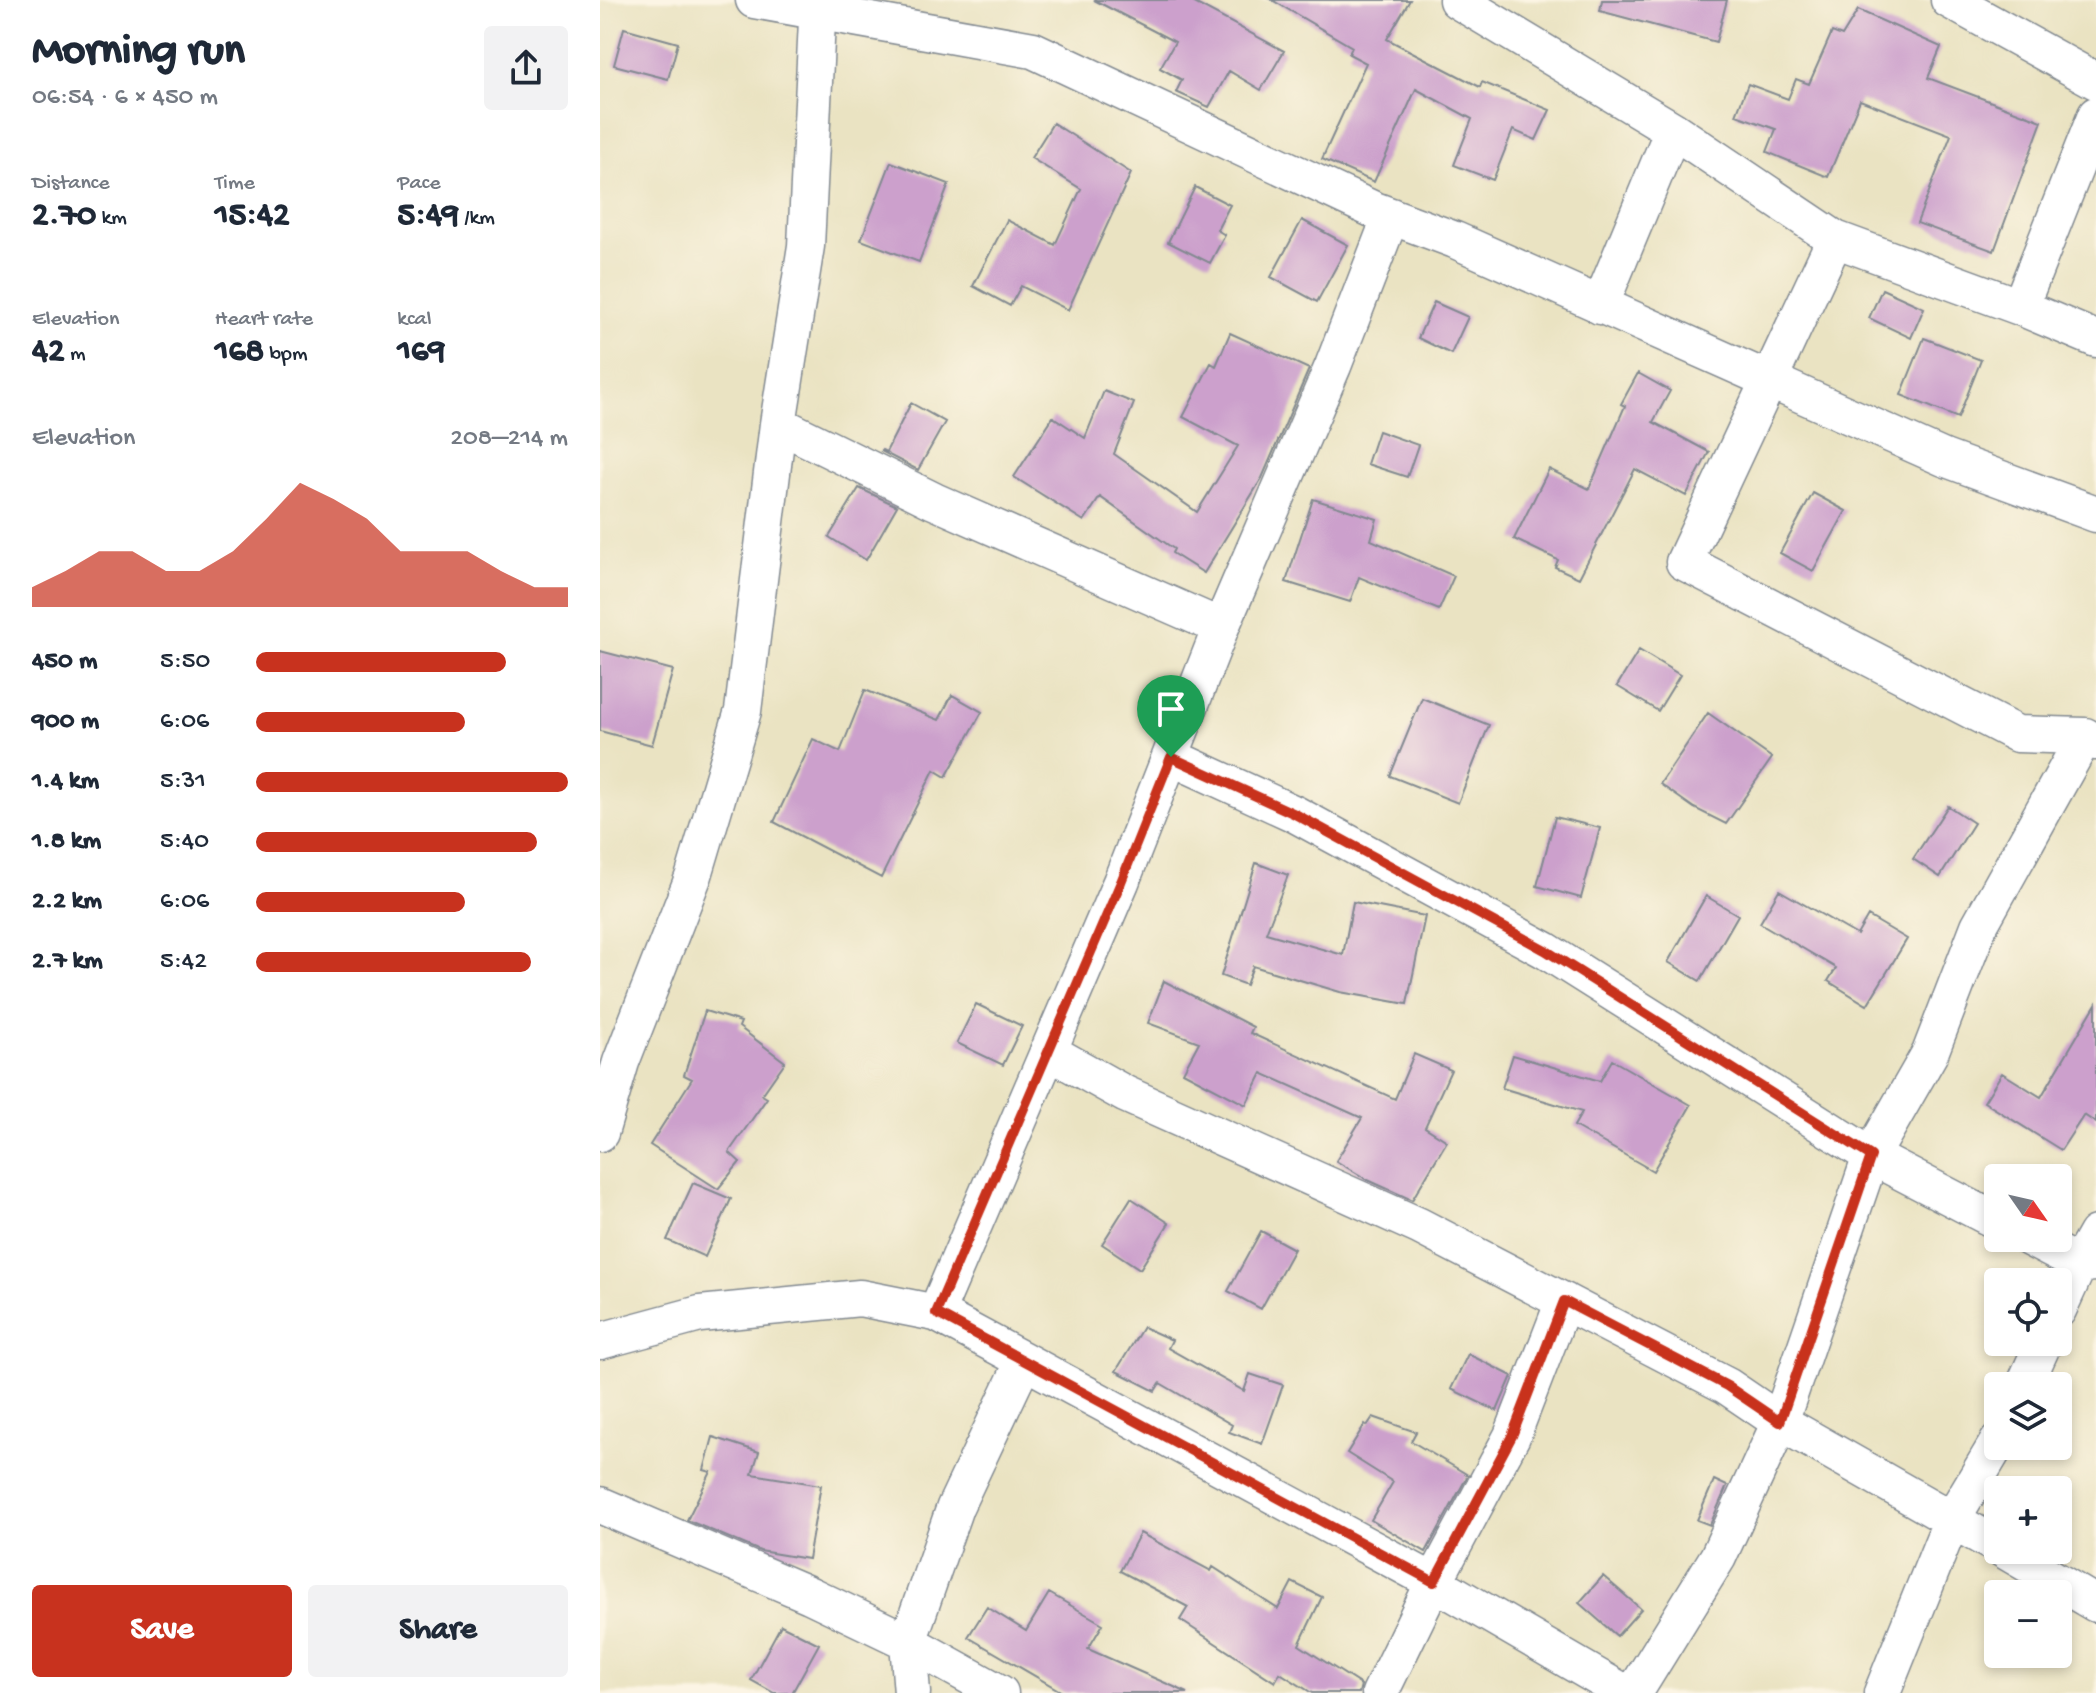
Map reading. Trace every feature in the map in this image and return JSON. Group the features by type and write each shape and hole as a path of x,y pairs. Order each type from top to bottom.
{"street":[{"path":"754,0 818,6 1033,50 1359,202 1455,240 1944,458 2096,514"},
{"path":"1457,0 1673,130 1835,239 2020,307 2096,339"},
{"path":"1949,0 2096,81"},
{"path":"600,1133 621,1062 694,875 743,711 778,424 806,246 818,6"},
{"path":"2020,307 2096,115"},
{"path":"1600,306 1673,130"},
{"path":"936,1313 1121,882 1221,627 1333,366 1391,216"},
{"path":"1634,1693 1718,1557 1780,1422 1871,1156 1930,1053 1979,926 2090,739 2017,734 1684,562 1835,239"},
{"path":"778,424 934,501 1221,627"},
{"path":"1171,757 1295,814 1545,950 1871,1156 1984,1215"},
{"path":"1048,1051 1125,1094 1419,1226 1564,1301 1727,1386 1780,1422 1984,1538"},
{"path":"2072,1285 2090,1253"},
{"path":"600,1341 700,1314 860,1298 936,1313 1434,1582 1625,1693"},
{"path":"1380,1693 1434,1582 1512,1436 1564,1301"},
{"path":"912,1693 908,1642 955,1507 1024,1361"},
{"path":"1882,1693 1952,1519 1987,1460"},
{"path":"600,1505 810,1595 908,1642 1000,1693"},
{"path":"2028,1564 2096,1604"}],"building":[{"path":"1094,0 1189,0 1284,51 1261,90 1229,71 1209,107 1176,92 1182,80 1160,68 1175,42"},
{"path":"1272,0 1410,0 1387,39 1480,87 1482,82 1550,110 1536,140 1513,130 1493,180 1454,165 1472,119 1416,89 1374,182 1322,159 1366,63 1349,54 1352,47"},
{"path":"1602,0 1727,0 1716,42 1600,11"},
{"path":"1858,10 1941,47 1928,78 2042,121 1994,251 1917,223 1951,135 1860,100 1828,177 1767,152 1776,129 1736,115 1748,84 1788,99 1796,79 1809,84 1832,32 1842,36"},
{"path":"624,28 678,43 668,79 614,65"},
{"path":"1053,123 1131,173 1068,310 1021,286 1010,306 973,286 1007,220 1055,245 1081,189 1031,158"},
{"path":"891,162 949,184 919,262 861,240"},
{"path":"1195,187 1230,205 1217,230 1225,235 1210,263 1168,242"},
{"path":"1302,220 1348,245 1317,302 1271,277"},
{"path":"1882,289 1924,308 1911,338 1869,318"},
{"path":"1434,302 1468,317 1451,354 1418,338"},
{"path":"1230,333 1309,369 1262,478 1204,573 1172,553 1174,549 1100,497 1084,521 1014,477 1053,417 1085,438 1104,391 1134,403 1114,454 1197,512 1238,446 1183,417 1211,363 1216,366"},
{"path":"1924,338 1981,360 1958,418 1901,395"},
{"path":"1638,373 1670,391 1653,422 1709,452 1686,496 1635,469 1579,578 1555,567 1558,560 1514,539 1549,469 1589,489 1625,406 1621,404"},
{"path":"911,403 945,422 918,470 881,451 886,452"},
{"path":"1378,431 1418,445 1407,477 1367,464"},
{"path":"859,488 897,506 866,560 829,537"},
{"path":"1813,493 1846,511 1813,571 1780,553"},
{"path":"1313,499 1377,519 1371,540 1454,576 1439,610 1359,577 1350,602 1286,582"},
{"path":"1639,650 1680,675 1658,711 1617,686"},
{"path":"600,651 673,670 652,745 600,731"},
{"path":"865,690 939,720 952,695 982,712 946,777 934,770 881,878 774,822 813,739 840,752"},
{"path":"1422,698 1489,725 1458,803 1390,776"},
{"path":"1708,713 1772,758 1726,824 1694,808 1660,784"},
{"path":"1948,806 1974,823 1940,877 1913,859"},
{"path":"1555,817 1600,828 1581,898 1537,886"},
{"path":"1256,863 1288,875 1266,933 1343,955 1353,902 1425,916 1407,1004 1340,992 1253,966 1246,985 1221,976"},
{"path":"1779,890 1857,935 1868,916 1907,939 1867,1005 1828,981 1836,968 1760,923"},
{"path":"1706,896 1738,915 1700,981 1668,962"},
{"path":"1164,981 1253,1027 1250,1033 1395,1099 1414,1054 1451,1070 1425,1127 1447,1141 1412,1200 1336,1161 1362,1118 1262,1073 1246,1105 1183,1072 1199,1042 1148,1023"},
{"path":"976,1004 1022,1026 1003,1065 957,1043"},
{"path":"2096,1004 2096,1123 2084,1115 2061,1150 1984,1102 2002,1073 2041,1097"},
{"path":"705,1011 741,1022 739,1027 785,1062 762,1095 767,1098 729,1152 740,1162 718,1189 650,1145 692,1079 684,1075"},
{"path":"1513,1055 1600,1081 1612,1060 1691,1105 1653,1171 1574,1126 1582,1112 1502,1088"},
{"path":"693,1183 731,1199 705,1257 667,1240"},
{"path":"1131,1198 1169,1223 1140,1269 1102,1244"},
{"path":"1261,1231 1294,1249 1261,1309 1228,1291"},
{"path":"1143,1327 1172,1340 1168,1348 1244,1391 1250,1374 1283,1385 1262,1444 1229,1432 1232,1425 1160,1383 1155,1391 1116,1371"},
{"path":"1468,1354 1512,1376 1497,1411 1451,1389"},
{"path":"1373,1417 1416,1432 1411,1441 1468,1475 1426,1552 1371,1520 1393,1482 1347,1453"},
{"path":"713,1437 759,1452 752,1474 821,1485 808,1559 760,1551 687,1520 711,1472 704,1470"},
{"path":"1714,1480 1727,1486 1710,1525 1697,1520"},
{"path":"1140,1533 1211,1571 1213,1567 1278,1609 1292,1582 1322,1597 1299,1645 1361,1685 1359,1693 1312,1693 1280,1673 1275,1682 1180,1620 1188,1607 1120,1571"},
{"path":"1603,1576 1641,1609 1617,1636 1579,1603"},
{"path":"1049,1593 1103,1624 1088,1649 1188,1693 1064,1693 968,1637 987,1607 1026,1631"},
{"path":"781,1625 819,1644 792,1693 774,1693 751,1680"}],"route":[{"path":"1171,757 1295,814 1545,950 1871,1156 1780,1422 1727,1386 1564,1301 1512,1436 1434,1582 936,1313 1121,882 1171,757"}]}
